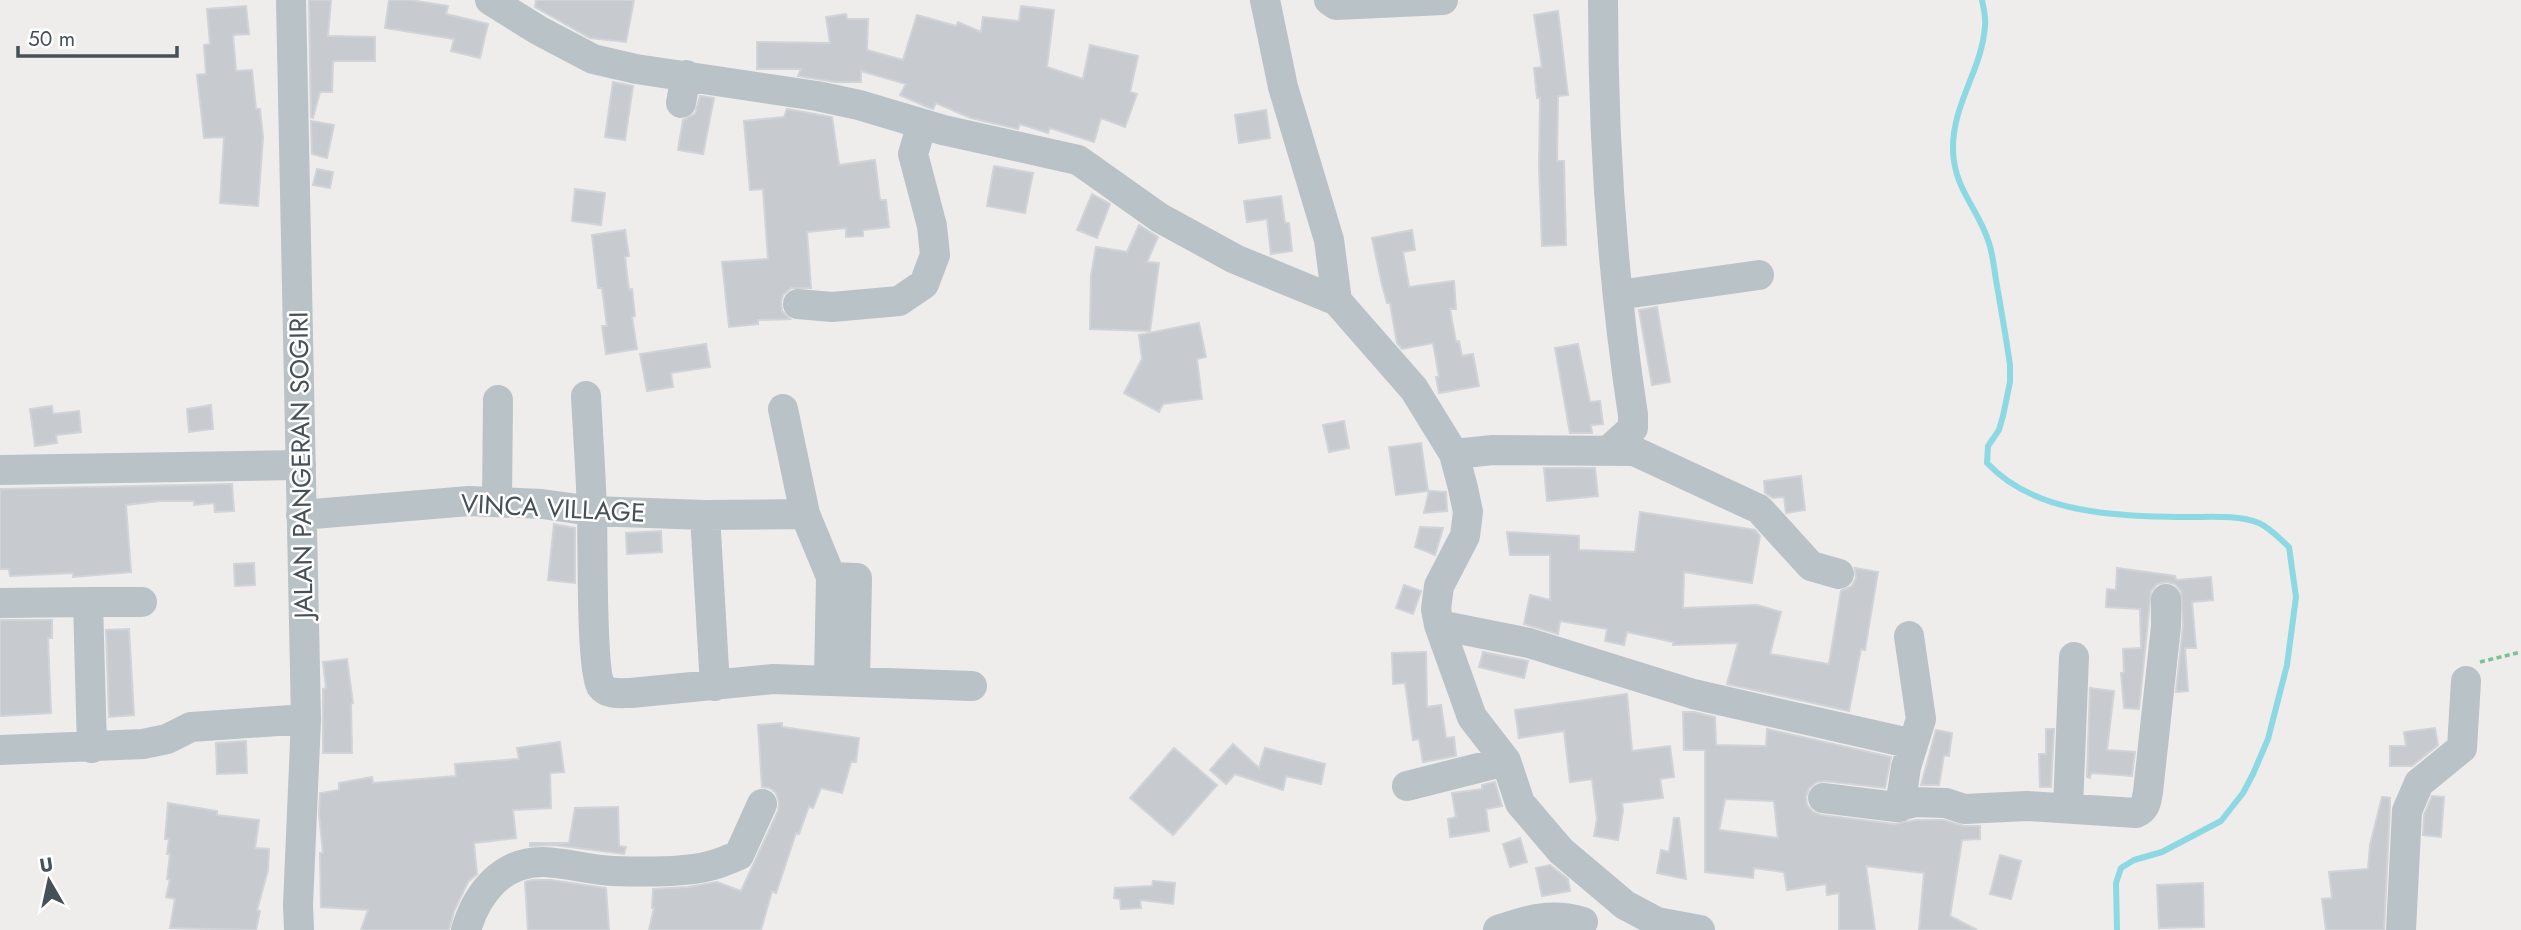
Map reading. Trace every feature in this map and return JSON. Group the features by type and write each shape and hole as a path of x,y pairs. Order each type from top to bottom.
{"street":[{"name":"JALAN PANGERAN SOGIRI","path":"291,0 306,719 299,930"},
{"path":"490,0 538,30 593,59 636,69 683,89 828,98 922,124 1079,160 1160,218 1235,259 1337,301 1414,389 1454,454 1468,512 1465,536 1438,586 1436,610 1472,717 1506,761 1520,803 1561,851 1625,905 1657,922 1698,930"},
{"path":"1265,0 1283,87 1327,231 1337,301"},
{"path":"1329,0 1336,5 1443,0"},
{"path":"1603,0 1611,230 1633,415 1633,428 1609,449"},
{"path":"797,304 832,307 899,301 924,284 934,256 932,226 913,155 922,124"},
{"path":"1618,295 1759,275"},
{"path":"586,396 596,655 599,683 605,690 612,693 715,687 773,679 972,686"},
{"path":"497,502 498,400"},
{"path":"783,409 805,514 831,577 842,681"},
{"path":"1454,454 1493,450 1634,451 1759,509 1811,566 1839,574"},
{"path":"0,470 301,465"},
{"name":"VINCA VILLAGE","path":"301,516 469,501 542,504 592,511 705,516 805,514"},
{"path":"705,516 715,687"},
{"path":"1823,797 1900,807 1915,802 1946,803 1964,808 2013,806 2136,813 2146,805 2158,711 2166,599"},
{"path":"0,603 142,602"},
{"path":"88,603 92,748"},
{"path":"1439,625 1529,643 1693,694 1913,744"},
{"path":"1900,807 1906,767 1921,719 1909,636"},
{"path":"2068,808 2074,657"},
{"path":"2401,930 2407,811 2418,783 2462,748 2466,681"},
{"path":"0,750 143,744 167,738 191,727 306,719"},
{"path":"1407,786 1506,761"},
{"path":"466,930 482,893 513,867 545,862 608,871 641,872 709,866 739,855 762,804"},
{"path":"1498,930 1540,917 1570,918 1578,926 1625,905"}],"path":[{"path":"2466,681 2472,663 2521,652"}],"building":[{"path":"309,0 331,0 328,36 375,37 375,61 333,61 332,92 320,92 313,118 311,117"},
{"path":"389,0 410,0 448,6 446,14 488,24 480,58 451,51 454,39 385,28"},
{"path":"536,0 634,0 626,42 590,38 535,7"},
{"path":"246,6 249,34 233,35 236,71 252,70 256,109 260,109 263,137 258,206 220,203 224,137 204,138 197,75 206,74 204,45 210,44 207,9"},
{"path":"1021,6 1054,10 1047,67 1083,79 1090,45 1138,56 1130,92 1137,94 1125,127 1101,118 1094,142 1050,128 1048,133 1020,124 1018,129 971,118 936,103 933,109 900,95 906,84 861,71 861,82 836,82 798,76 801,69 757,69 757,42 830,43 826,17 846,14 847,19 868,19 867,50 903,60 917,15 956,26 958,22 981,32 983,17 1019,21"},
{"path":"1558,11 1568,95 1558,96 1557,161 1564,161 1566,245 1542,246 1540,98 1537,98 1534,68 1542,67 1534,15"},
{"path":"613,82 633,86 625,140 605,137"},
{"path":"700,96 714,98 703,154 678,150 683,120 695,114"},
{"path":"787,109 832,117 839,165 875,160 880,200 886,200 889,227 863,230 863,236 846,237 846,228 807,232 811,288 791,288 783,295 782,311 790,319 758,320 758,324 729,327 722,262 768,259 763,189 750,190 744,121 784,117"},
{"path":"1266,110 1270,138 1239,143 1235,115"},
{"path":"311,121 334,125 327,158 312,154"},
{"path":"994,166 1033,173 1025,213 987,206"},
{"path":"317,169 333,172 330,188 313,185"},
{"path":"575,189 605,193 601,225 572,221"},
{"path":"1092,194 1110,204 1097,238 1077,230"},
{"path":"1281,196 1285,223 1289,223 1292,251 1271,254 1267,219 1247,222 1244,201"},
{"path":"1139,225 1158,237 1147,262 1159,263 1150,331 1090,329 1091,275 1096,247 1127,252"},
{"path":"625,230 629,256 625,257 629,290 632,289 635,316 632,317 637,349 606,354 602,326 607,326 602,288 598,288 592,235"},
{"path":"1412,230 1415,250 1403,252 1409,287 1454,281 1456,309 1450,309 1456,342 1459,341 1462,356 1473,354 1479,386 1439,393 1433,343 1402,349 1397,343 1390,303 1387,303 1382,285 1372,238"},
{"path":"1657,307 1670,382 1652,385 1639,310"},
{"path":"1199,323 1206,357 1197,359 1202,399 1163,404 1159,412 1124,393 1142,359 1139,335"},
{"path":"706,344 710,367 671,373 673,387 647,391 640,354"},
{"path":"1578,344 1590,402 1600,401 1603,424 1591,425 1592,433 1570,433 1555,348"},
{"path":"211,405 213,429 189,432 187,409"},
{"path":"52,406 53,414 79,411 81,432 56,435 57,443 35,446 30,409"},
{"path":"1344,421 1349,448 1329,452 1323,425"},
{"path":"1421,443 1428,491 1396,495 1389,447"},
{"path":"1544,468 1595,468 1598,496 1547,501"},
{"path":"1801,476 1805,510 1786,513 1784,497 1773,498 1765,493 1764,481"},
{"path":"232,484 234,511 215,512 214,503 194,505 194,501 126,505 131,572 73,577 73,573 10,576 9,569 0,569 0,489"},
{"path":"1429,491 1446,492 1447,511 1424,513"},
{"path":"1640,512 1755,530 1760,536 1752,583 1684,572 1683,608 1757,605 1781,612 1770,654 1829,664 1841,591 1852,586 1856,578 1855,568 1878,572 1865,650 1861,649 1849,711 1727,684 1738,643 1673,645 1673,642 1627,632 1624,645 1605,641 1607,629 1560,621 1558,634 1524,624 1530,595 1550,600 1550,555 1510,555 1507,532 1579,536 1579,550 1635,552"},
{"path":"554,524 575,528 575,583 548,580"},
{"path":"1420,527 1443,528 1435,555 1415,547"},
{"path":"661,531 662,552 627,554 626,533"},
{"path":"254,563 255,585 235,586 234,564"},
{"path":"2117,568 2175,576 2176,580 2211,577 2213,600 2192,602 2196,648 2185,648 2188,691 2176,692 2183,626 2181,591 2175,584 2167,582 2157,584 2151,591 2139,709 2124,708 2121,673 2124,673 2123,649 2141,648 2140,609 2106,607 2107,589 2116,590"},
{"path":"1404,585 1421,591 1413,614 1396,608"},
{"path":"0,620 52,620 52,638 48,638 51,713 0,716"},
{"path":"129,629 134,715 109,717 106,630"},
{"path":"1426,652 1427,707 1441,705 1446,738 1454,737 1456,756 1423,762 1419,739 1413,740 1405,683 1393,684 1392,653"},
{"path":"1483,652 1528,661 1524,678 1479,667"},
{"path":"347,659 353,703 352,753 323,753 323,689 326,688 323,662"},
{"path":"2090,688 2114,691 2107,750 2135,752 2132,776 2091,773 2090,778 2087,777"},
{"path":"1627,694 1632,751 1670,746 1674,777 1660,779 1663,798 1622,803 1618,840 1594,836 1597,819 1592,779 1570,782 1564,731 1519,738 1515,710"},
{"path":"1683,712 1694,712 1715,717 1716,745 1766,746 1767,729 1891,757 1885,788 1817,782 1809,788 1807,805 1813,812 1821,815 1894,824 1917,820 1943,820 1964,826 1980,826 1980,839 1962,840 1950,916 1977,930 1919,930 1924,873 1866,866 1875,930 1839,930 1839,893 1827,895 1826,884 1787,890 1784,872 1754,868 1753,878 1705,872 1705,750 1684,750","holes":["1725,799 1774,801 1778,838 1719,830"]},
{"path":"782,723 782,727 859,738 856,762 851,762 842,793 821,788 813,808 809,806 799,834 796,833 776,893 772,891 761,930 649,930 654,908 653,889 717,882 741,891 778,811 779,803 776,793 770,788 762,787 758,725"},
{"path":"2435,728 2438,745 2412,766 2390,766 2390,746 2406,746 2404,732"},
{"path":"2046,729 2054,729 2051,787 2040,787 2039,754 2046,754"},
{"path":"1936,730 1952,733 1949,756 1944,755 1939,785 1921,785"},
{"path":"246,741 247,773 217,774 216,743"},
{"path":"560,742 564,772 550,773 551,808 513,810 516,838 474,843 477,874 468,882 454,911 449,930 361,930 368,910 321,907 320,853 323,853 320,793 339,790 339,783 372,777 373,783 456,776 455,764 519,759 517,748"},
{"path":"1233,744 1259,768 1265,748 1325,764 1321,784 1286,776 1283,790 1235,774 1226,784 1210,770"},
{"path":"1174,748 1217,785 1173,835 1130,798"},
{"path":"1495,782 1502,806 1486,809 1489,831 1450,837 1448,819 1456,817 1452,793 1482,789 1482,785"},
{"path":"2432,796 2444,797 2441,837 2423,835 2424,815"},
{"path":"2382,797 2390,798 2384,930 2326,930 2322,899 2332,898 2329,872 2368,869 2370,845"},
{"path":"168,803 217,811 217,815 259,820 255,848 269,849 268,870 257,910 260,911 256,930 170,928 175,899 166,897 170,880 167,879 169,839 165,839"},
{"path":"618,807 619,846 626,847 624,854 554,845 530,846 530,843 569,843 575,808"},
{"path":"1674,818 1679,818 1686,879 1657,873 1661,850 1669,852"},
{"path":"1520,838 1527,862 1510,867 1503,844"},
{"path":"2000,855 2021,861 2011,899 1990,894"},
{"path":"1550,865 1568,879 1570,891 1542,896 1536,868"},
{"path":"532,880 606,888 609,930 528,930 525,882"},
{"path":"1153,881 1175,883 1173,904 1140,900 1141,908 1121,909 1120,899 1114,898 1115,888 1152,886"},
{"path":"2203,883 2204,927 2159,928 2157,885"}],"waterway":[{"path":"1982,0 1985,20 1983,42 1957,117 1953,150 1954,164 1962,188 1985,231 1990,248 2010,365 2010,382 2003,416 1999,430 1988,446 1987,463 2030,494 2055,503 2136,516 2251,520 2263,525 2289,547 2296,597 2287,665 2268,739 2253,774 2243,793 2221,821 2162,852 2134,860 2121,868 2116,883 2117,930"}]}
